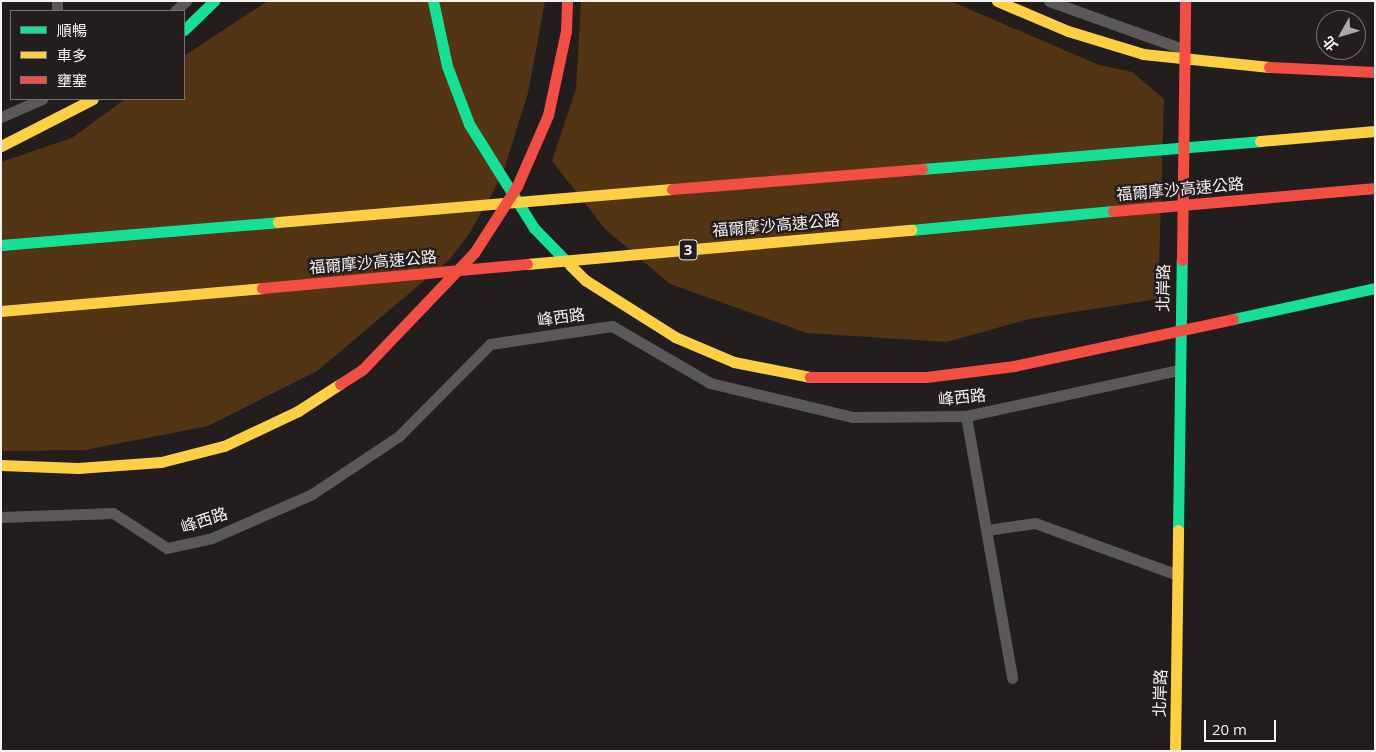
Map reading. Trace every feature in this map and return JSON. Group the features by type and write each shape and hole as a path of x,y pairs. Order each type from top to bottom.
{"main road":[{"path":"185,29 214,1"},
{"path":"433,1 447,66 468,124 534,228 586,280 636,314 675,337 734,362 808,377 854,380 936,376 1014,366 1375,288"},
{"path":"1,466 78,468 161,462 224,446 298,411 363,369 474,253 517,186 548,115 566,32 567,1"},
{"path":"998,1 1068,31 1142,54 1220,65 1375,72"},
{"name":"北岸路","path":"1175,751 1180,576 1179,370 1185,1"},
{"path":"1,146 91,100"},
{"path":"1,246 1375,131"},
{"name":"福爾摩沙高速公路","path":"1,311 1375,188"}],"lane":[{"path":"177,10 186,1"},
{"path":"1049,1 1184,50"},
{"path":"1,117 40,100"},
{"name":"峰西路","path":"1,517 113,513 167,548 212,538 312,494 399,436 490,344 612,326 710,383 853,417 966,416 1179,370"},
{"path":"966,416 1012,678"},
{"path":"987,530 1035,523 1180,576"}],"shaded area":[{"path":"268,1 545,1 528,93 502,176 469,234 449,260 317,371 208,426 85,450 1,451 1,162 72,138 124,100 185,100 185,55"},
{"path":"581,1 950,1 1099,65 1132,72 1164,99 1158,299 1029,319 947,342 807,333 670,284 605,229 552,161 576,89"}],"traffic: fast":[{"path":"185,29 214,1"},
{"path":"433,1 447,66 469,124 534,228 571,266"},
{"path":"922,169 1260,141"},
{"path":"911,230 1113,211"},
{"path":"1,245 278,222"},
{"path":"1178,530 1182,260"},
{"path":"1233,319 1375,288"}],"traffic: slow":[{"path":"997,1 1068,31 1143,54 1269,67"},
{"path":"1,146 91,100"},
{"path":"1260,141 1375,131"},
{"path":"278,222 672,189"},
{"path":"527,264 911,230"},
{"path":"571,266 585,280 675,337 734,362 810,377"},
{"path":"1,311 262,288"},
{"path":"1,465 78,468 161,462 224,446 298,411 340,384"},
{"path":"1175,751 1178,530"}],"traffic: jam":[{"path":"340,384 363,369 474,253 517,186 548,115 566,31 567,1"},
{"path":"1182,260 1185,1"},
{"path":"1269,67 1375,72"},
{"path":"672,189 922,169"},
{"path":"1113,211 1375,188"},
{"path":"262,288 527,264"},
{"path":"810,377 926,377 1014,366 1233,319"}]}
